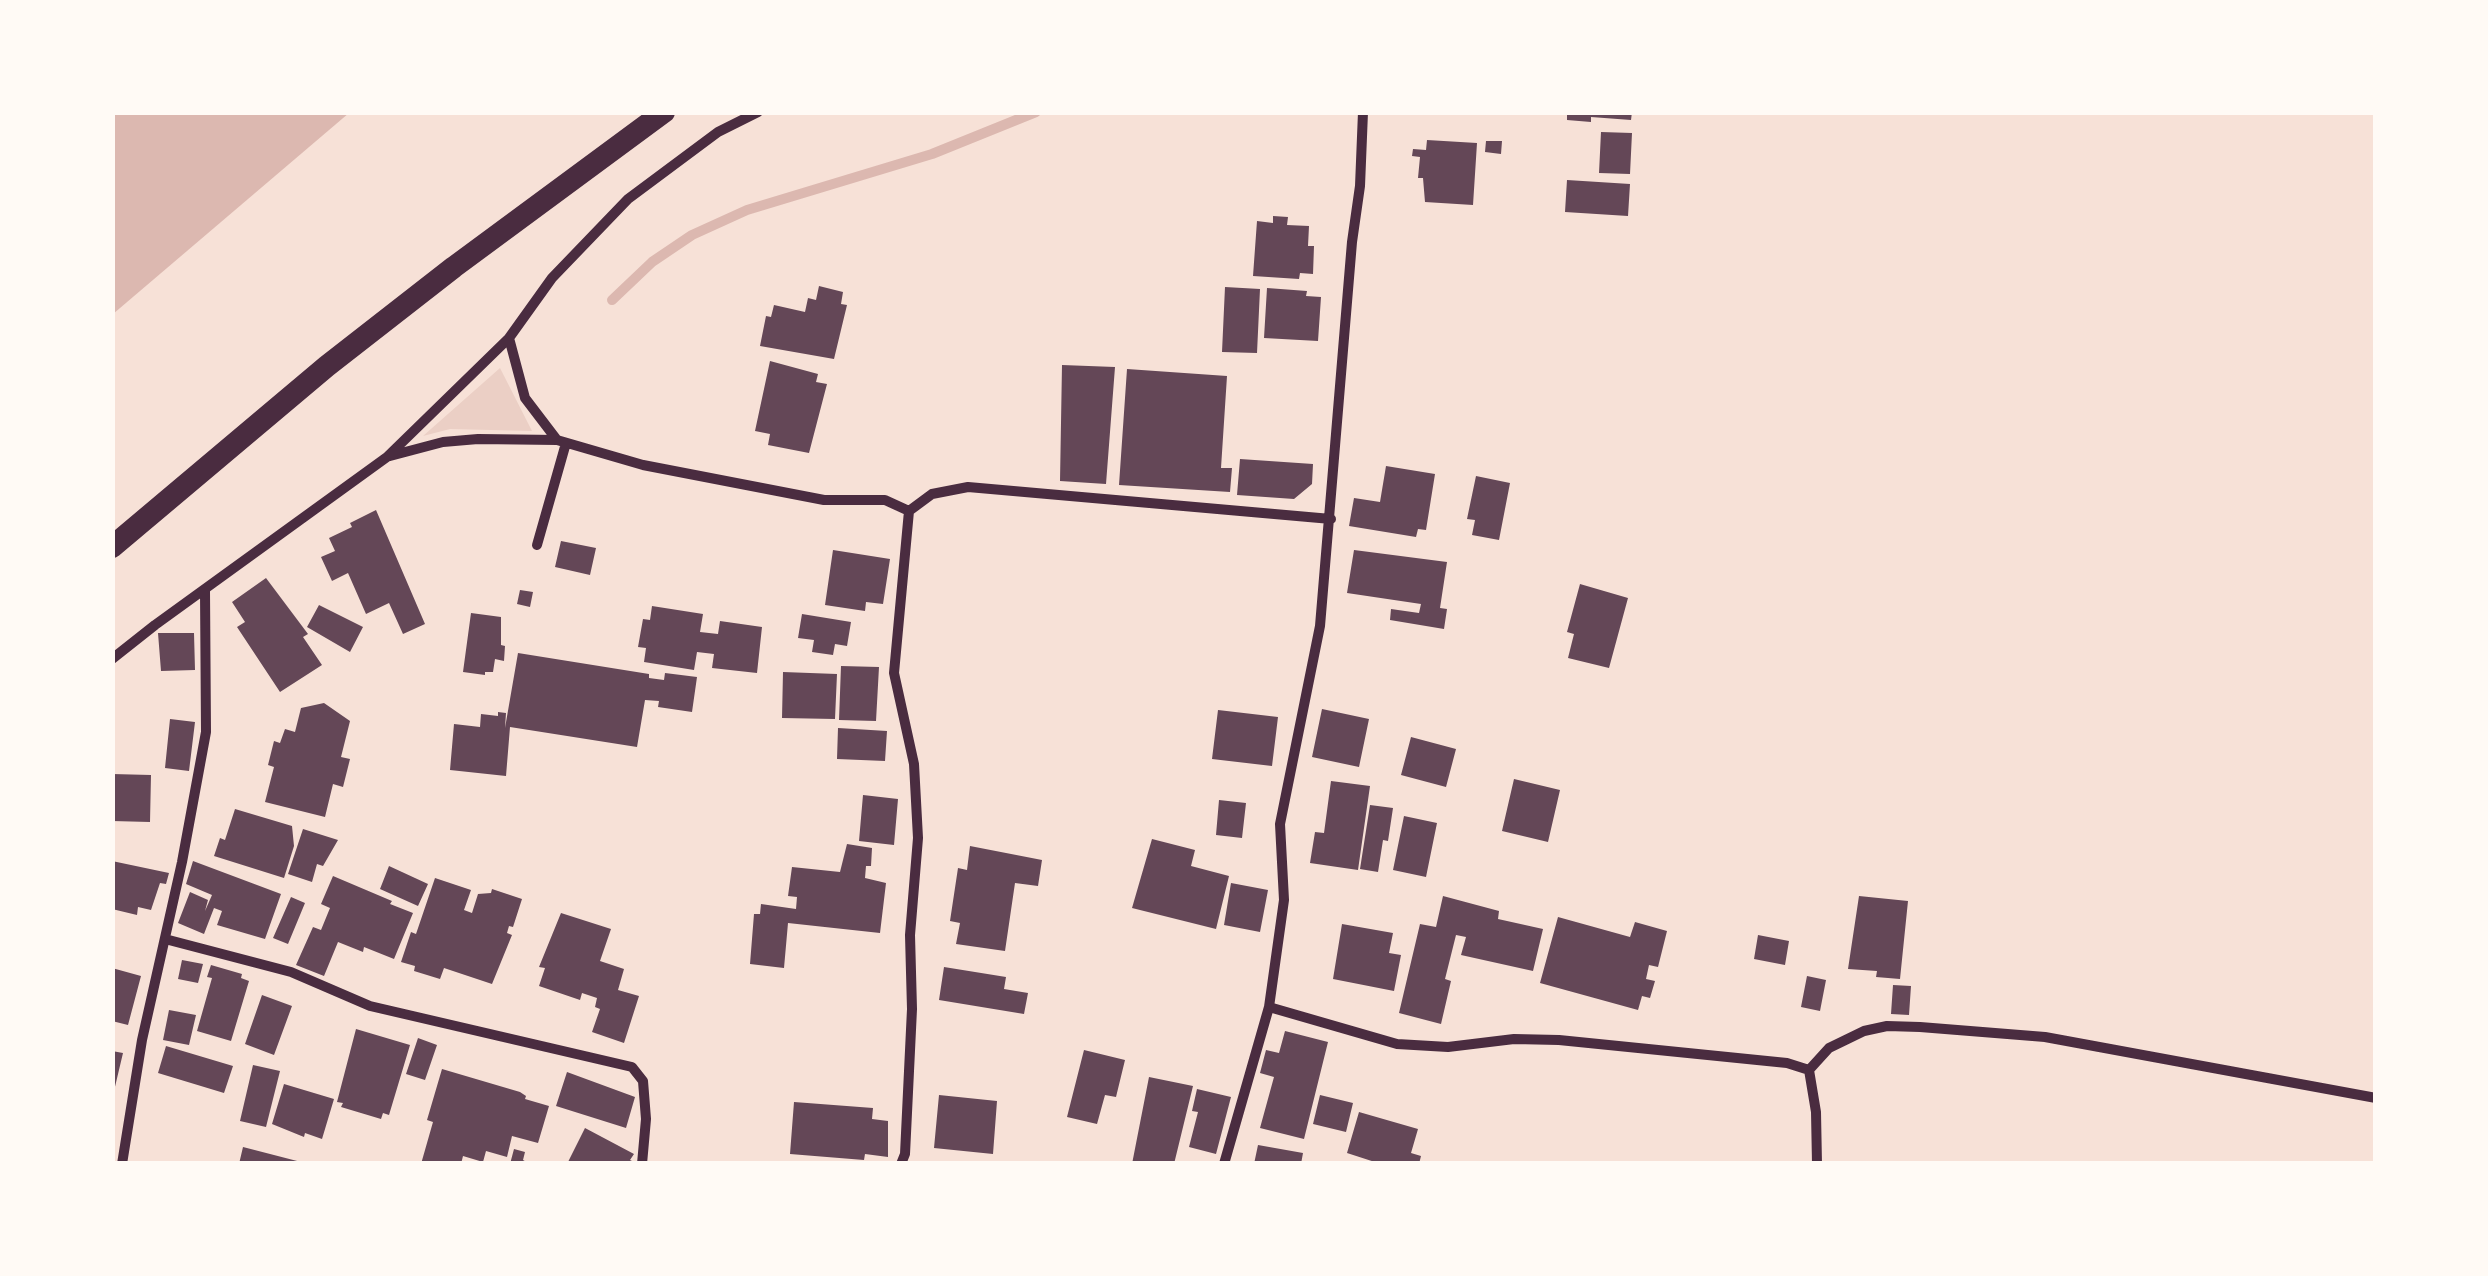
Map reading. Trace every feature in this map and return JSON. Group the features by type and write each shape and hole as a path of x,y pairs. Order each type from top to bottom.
{"highway":[{"path":"112,547 327,366 664,112"}],"street":[{"path":"112,660 386,457 509,338 552,278 628,198 718,132 758,112"},
{"path":"1224,1164 1269,1007 1284,900 1280,824 1320,626 1360,186 1363,112"},
{"path":"509,338 525,398 561,441"},
{"path":"538,544 561,441"},
{"path":"386,457 443,442 561,441 643,465 824,500 885,500 909,511"},
{"path":"901,1164 906,1136 912,1009 910,935 918,838 914,764 894,673 909,511 932,494 968,487 1330,519"},
{"path":"122,1164 142,1040 206,732 205,591"},
{"path":"165,939 292,972 370,1006 632,1068 643,1082 646,1162"},
{"path":"1269,1007 1398,1044 1448,1048 1514,1039 1559,1040 1787,1063 1809,1070"},
{"path":"1809,1070 1829,1048 1864,1031 1886,1026 1920,1027 2045,1037 2376,1098"},
{"path":"1809,1070 1816,1112 1817,1164"}],"shaded area":[{"path":"113,112 349,112 349,113 113,314"},
{"path":"500,368 532,431 450,429 423,436"}],"building":[{"path":"1567,112 1632,112 1631,120 1591,117 1591,122 1567,120"},
{"path":"1601,132 1632,133 1630,174 1599,173"},
{"path":"1427,140 1477,143 1473,205 1425,202 1423,178 1418,178 1420,157 1412,156 1413,149 1426,150"},
{"path":"1486,141 1502,141 1501,154 1485,152"},
{"path":"1567,180 1630,184 1628,216 1565,212"},
{"path":"1273,216 1288,217 1287,225 1309,226 1308,246 1314,246 1313,274 1300,273 1299,279 1253,276 1257,221 1273,223"},
{"path":"819,286 843,292 841,304 847,305 834,359 760,346 766,316 771,317 774,305 805,312 808,298 816,300"},
{"path":"1225,287 1260,289 1257,353 1222,352"},
{"path":"1267,288 1307,291 1306,296 1321,297 1318,341 1264,338"},
{"path":"770,361 818,374 816,382 827,384 809,453 768,445 770,434 755,431"},
{"path":"1062,365 1115,367 1106,484 1060,481"},
{"path":"1127,369 1227,376 1221,468 1232,468 1230,492 1119,485"},
{"path":"1240,459 1313,464 1312,484 1294,499 1237,495"},
{"path":"1386,466 1435,474 1426,530 1418,529 1416,537 1349,526 1354,498 1380,502"},
{"path":"1476,476 1510,483 1499,540 1472,535 1475,520 1467,519"},
{"path":"376,510 425,624 403,634 389,603 366,614 348,573 332,581 321,557 335,551 329,538"},
{"path":"561,541 596,548 590,575 555,567"},
{"path":"833,550 890,559 883,604 866,602 865,611 825,605"},
{"path":"1354,550 1447,562 1440,608 1447,609 1444,629 1390,620 1391,609 1419,613 1421,604 1347,593"},
{"path":"266,578 308,634 303,637 322,665 280,692 237,627 245,622 232,602"},
{"path":"1580,584 1628,598 1609,668 1568,658 1574,634 1567,632"},
{"path":"520,590 533,592 530,607 517,604"},
{"path":"319,605 363,627 350,652 307,627"},
{"path":"652,606 703,614 700,632 718,634 720,621 762,627 757,673 712,668 714,654 697,652 694,670 644,662 646,648 638,647 643,619 650,620"},
{"path":"471,613 501,617 504,661 495,659 493,672 485,675 463,672"},
{"path":"802,614 851,622 847,646 835,644 833,655 812,652 814,640 798,638"},
{"path":"158,633 194,633 195,670 161,671"},
{"path":"518,653 649,674 649,678 664,680 665,673 697,677 692,712 658,707 659,701 645,700 637,747 510,727 506,776 450,770 454,724 480,727 481,714 498,716 498,712 506,713 505,728"},
{"path":"841,666 879,667 876,721 839,720"},
{"path":"783,672 837,674 835,719 782,718"},
{"path":"324,703 350,721 341,757 350,759 343,787 333,784 325,817 265,802 274,767 268,765 274,741 280,743 285,729 295,732 301,708"},
{"path":"1322,709 1369,719 1359,767 1312,757"},
{"path":"1218,710 1278,717 1272,766 1212,759"},
{"path":"170,719 195,722 189,771 165,768"},
{"path":"838,728 887,731 885,761 837,759"},
{"path":"1411,737 1456,749 1446,787 1401,775"},
{"path":"112,774 151,775 150,822 112,821"},
{"path":"1514,779 1560,790 1548,842 1502,831"},
{"path":"1331,781 1370,786 1358,870 1310,863 1315,832 1324,833"},
{"path":"863,795 898,799 894,845 859,841"},
{"path":"1219,800 1246,803 1242,838 1216,835"},
{"path":"1370,805 1393,808 1378,872 1360,869"},
{"path":"235,809 292,826 294,846 284,878 214,856 220,838 225,840"},
{"path":"1404,816 1437,823 1426,877 1393,870"},
{"path":"303,829 338,840 323,866 317,864 312,882 288,874"},
{"path":"1152,839 1195,850 1191,866 1229,876 1216,929 1132,908"},
{"path":"847,844 872,848 871,866 866,866 865,878 886,883 880,933 788,923 784,968 750,964 754,914 760,914 761,904 796,909 797,897 788,896 792,867 840,872"},
{"path":"970,846 1042,860 1038,886 1015,883 1005,951 956,944 960,923 950,921 958,868 967,870"},
{"path":"112,861 169,873 166,884 160,883 151,910 138,907 137,915 112,909"},
{"path":"193,861 281,894 265,939 217,925 222,911 214,908 204,934 178,923 190,892 208,900 205,911 212,895 186,884"},
{"path":"389,866 428,884 418,906 380,889"},
{"path":"333,876 413,913 394,959 338,942 324,976 296,965 313,927 321,930 330,908 321,904"},
{"path":"435,878 471,890 464,910 472,913 478,894 491,893 492,889 522,899 513,927 509,926 507,933 512,935 492,984 444,968 440,979 414,971 415,966 401,962 411,932 416,934"},
{"path":"1231,883 1268,890 1260,932 1224,925"},
{"path":"1443,896 1499,911 1498,919 1543,929 1533,971 1461,955 1466,937 1456,935 1445,979 1451,981 1441,1024 1399,1013 1420,924 1436,927"},
{"path":"1859,896 1908,901 1900,979 1876,977 1877,971 1848,969"},
{"path":"291,897 305,903 288,944 273,938"},
{"path":"561,913 611,929 600,961 624,969 618,990 639,996 624,1043 592,1032 600,1009 595,1007 597,998 582,993 580,1000 539,986 545,968 539,967"},
{"path":"1558,917 1630,937 1635,922 1667,931 1658,967 1649,965 1646,979 1655,981 1650,998 1642,996 1638,1010 1540,983"},
{"path":"1342,924 1393,933 1389,953 1401,955 1394,991 1333,979"},
{"path":"1758,935 1789,941 1785,965 1754,959"},
{"path":"182,960 203,964 198,983 178,979"},
{"path":"211,965 242,974 241,978 249,981 231,1041 197,1031 212,978 207,977"},
{"path":"944,967 1006,977 1004,989 1028,993 1024,1014 939,1000"},
{"path":"112,968 141,976 128,1025 112,1021"},
{"path":"1807,976 1826,980 1820,1011 1801,1007"},
{"path":"1893,985 1911,986 1909,1015 1891,1014"},
{"path":"262,995 292,1006 274,1055 245,1044"},
{"path":"169,1010 196,1015 189,1045 163,1040"},
{"path":"356,1029 410,1045 389,1115 383,1113 381,1119 341,1107 343,1103 337,1102"},
{"path":"1285,1031 1328,1042 1304,1139 1260,1128 1274,1077 1260,1073 1266,1050 1279,1053"},
{"path":"418,1038 437,1045 425,1080 406,1074"},
{"path":"166,1046 233,1066 224,1093 158,1073"},
{"path":"1084,1050 1125,1060 1116,1097 1105,1095 1097,1124 1067,1117"},
{"path":"112,1051 123,1053 114,1091 112,1091"},
{"path":"253,1065 280,1071 266,1127 240,1121"},
{"path":"442,1069 520,1092 525,1099 549,1106 538,1143 512,1136 507,1157 486,1151 483,1162 463,1156 461,1164 421,1164 433,1122 427,1120"},
{"path":"567,1072 635,1097 626,1128 556,1106"},
{"path":"1149,1077 1193,1086 1174,1164 1132,1164"},
{"path":"284,1084 334,1099 322,1139 305,1133 304,1137 272,1124"},
{"path":"1197,1089 1231,1097 1216,1154 1189,1147 1198,1112 1192,1111"},
{"path":"939,1095 997,1101 993,1154 934,1148"},
{"path":"1320,1095 1353,1103 1346,1132 1313,1124"},
{"path":"794,1102 873,1108 872,1119 888,1121 888,1157 865,1154 864,1160 790,1154"},
{"path":"1359,1112 1418,1129 1411,1153 1421,1156 1419,1164 1381,1164 1347,1153"},
{"path":"585,1128 634,1154 630,1160 638,1164 567,1164"},
{"path":"1258,1145 1303,1153 1301,1164 1254,1164"},
{"path":"243,1147 301,1162 301,1164 239,1164"},
{"path":"514,1149 525,1152 523,1160 530,1164 510,1164"}],"waterway":[{"path":"612,300 652,262 692,235 747,210 932,154 1036,112"}]}
